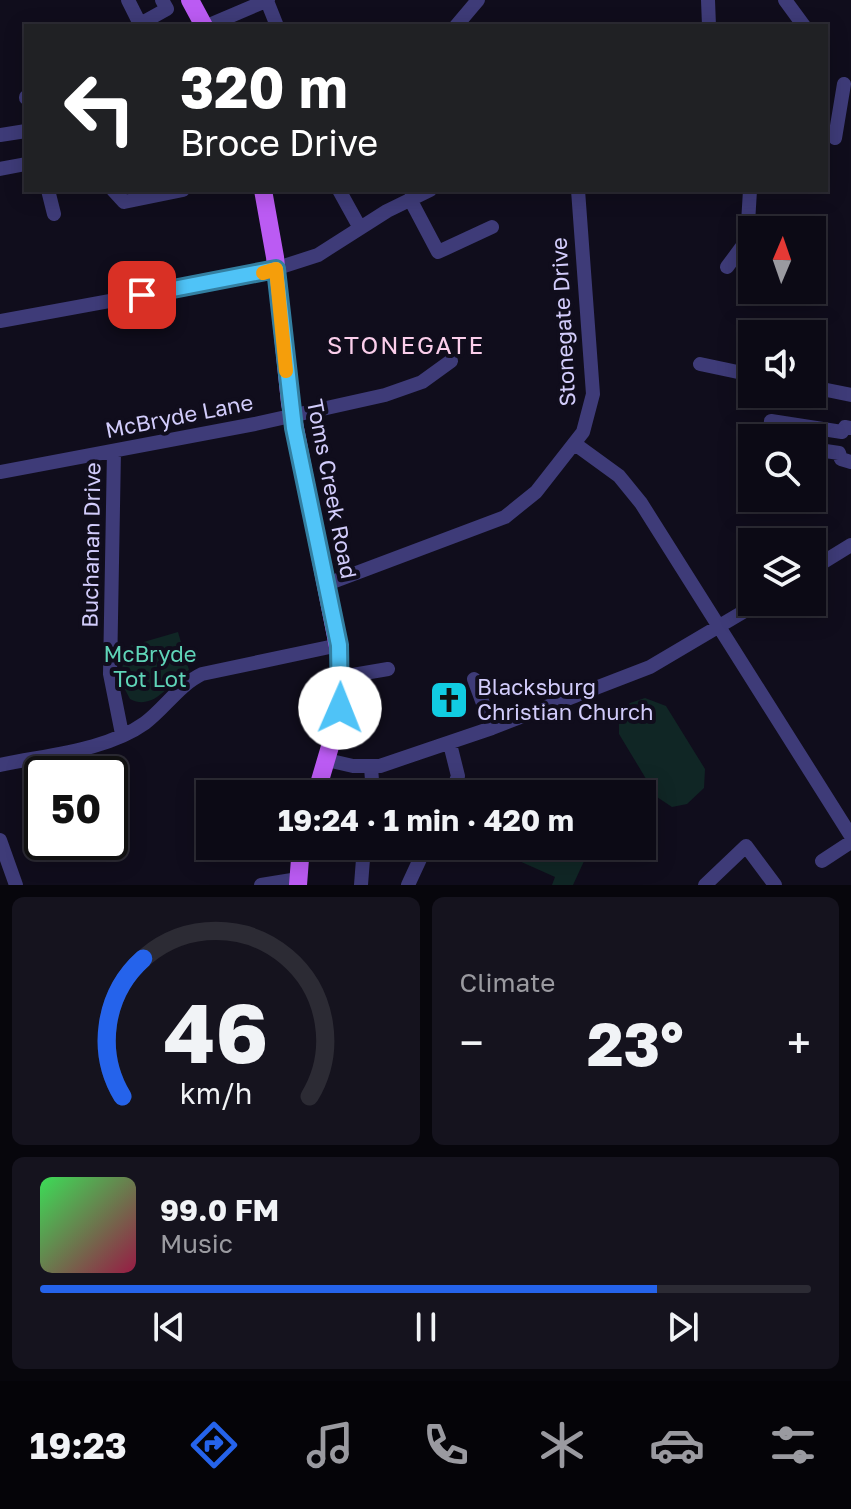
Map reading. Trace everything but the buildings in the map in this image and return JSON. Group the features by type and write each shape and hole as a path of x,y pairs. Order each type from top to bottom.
{"main road":[{"path":"190,0 204,24"},
{"name":"Toms Creek Road","path":"263,192 276,269 292,416 339,645 339,716 321,780"},
{"path":"298,882 300,860"}],"street":[{"path":"128,0 140,24 167,9 162,0"},
{"path":"210,24 268,0 276,24"},
{"path":"458,24 478,0"},
{"path":"708,0 709,24"},
{"path":"785,0 803,24"},
{"path":"844,84 830,137 851,140"},
{"path":"0,135 24,131"},
{"path":"0,169 24,164"},
{"path":"48,192 54,214"},
{"path":"115,192 124,202 173,192"},
{"path":"340,192 360,228"},
{"path":"0,321 276,269 318,255 426,192"},
{"name":"Stonegate Drive","path":"327,584 505,517 524,504 586,427 593,402 578,192"},
{"path":"727,267 747,240 750,192"},
{"path":"410,199 438,252 492,227"},
{"name":"McBryde Lane","path":"0,472 292,416 409,387 451,361"},
{"path":"700,364 738,372"},
{"path":"826,390 851,395"},
{"path":"771,424 771,421 796,424"},
{"path":"826,428 846,430 845,458"},
{"path":"575,444 606,465 629,487 850,841 822,861"},
{"name":"Buchanan Drive","path":"114,451 110,674 122,734"},
{"path":"826,560 851,545"},
{"path":"327,760 371,767 450,744 650,667 738,616"},
{"path":"0,765 122,734 144,723 199,676 339,645"},
{"path":"341,677 388,669"},
{"path":"474,679 492,728"},
{"path":"450,744 456,780"},
{"path":"371,767 372,780"},
{"path":"0,840 16,885"},
{"path":"705,885 746,846 775,885"},
{"path":"361,885 363,860"},
{"path":"408,885 420,860"},
{"path":"261,885 298,882"}],"green space":[{"name":"McBryde Tot Lot","path":"178,632 189,670 162,694 147,702 130,699 122,684 123,648"},
{"path":"645,698 666,706 705,769 704,788 687,804 672,807 657,797 656,780 647,780 619,734 619,714 630,703"},
{"path":"517,860 585,860 573,885 552,885 555,877"}],"slow traffic":[{"path":"263,273 276,269 286,371"}],"place":[{"name":"Blacksburg Christian Church","path":"449,700"}],"district":[{"name":"STONEGATE","path":"406,346"}],"route":[{"path":"142,295 276,269 294,428 339,645 340,708"}]}
